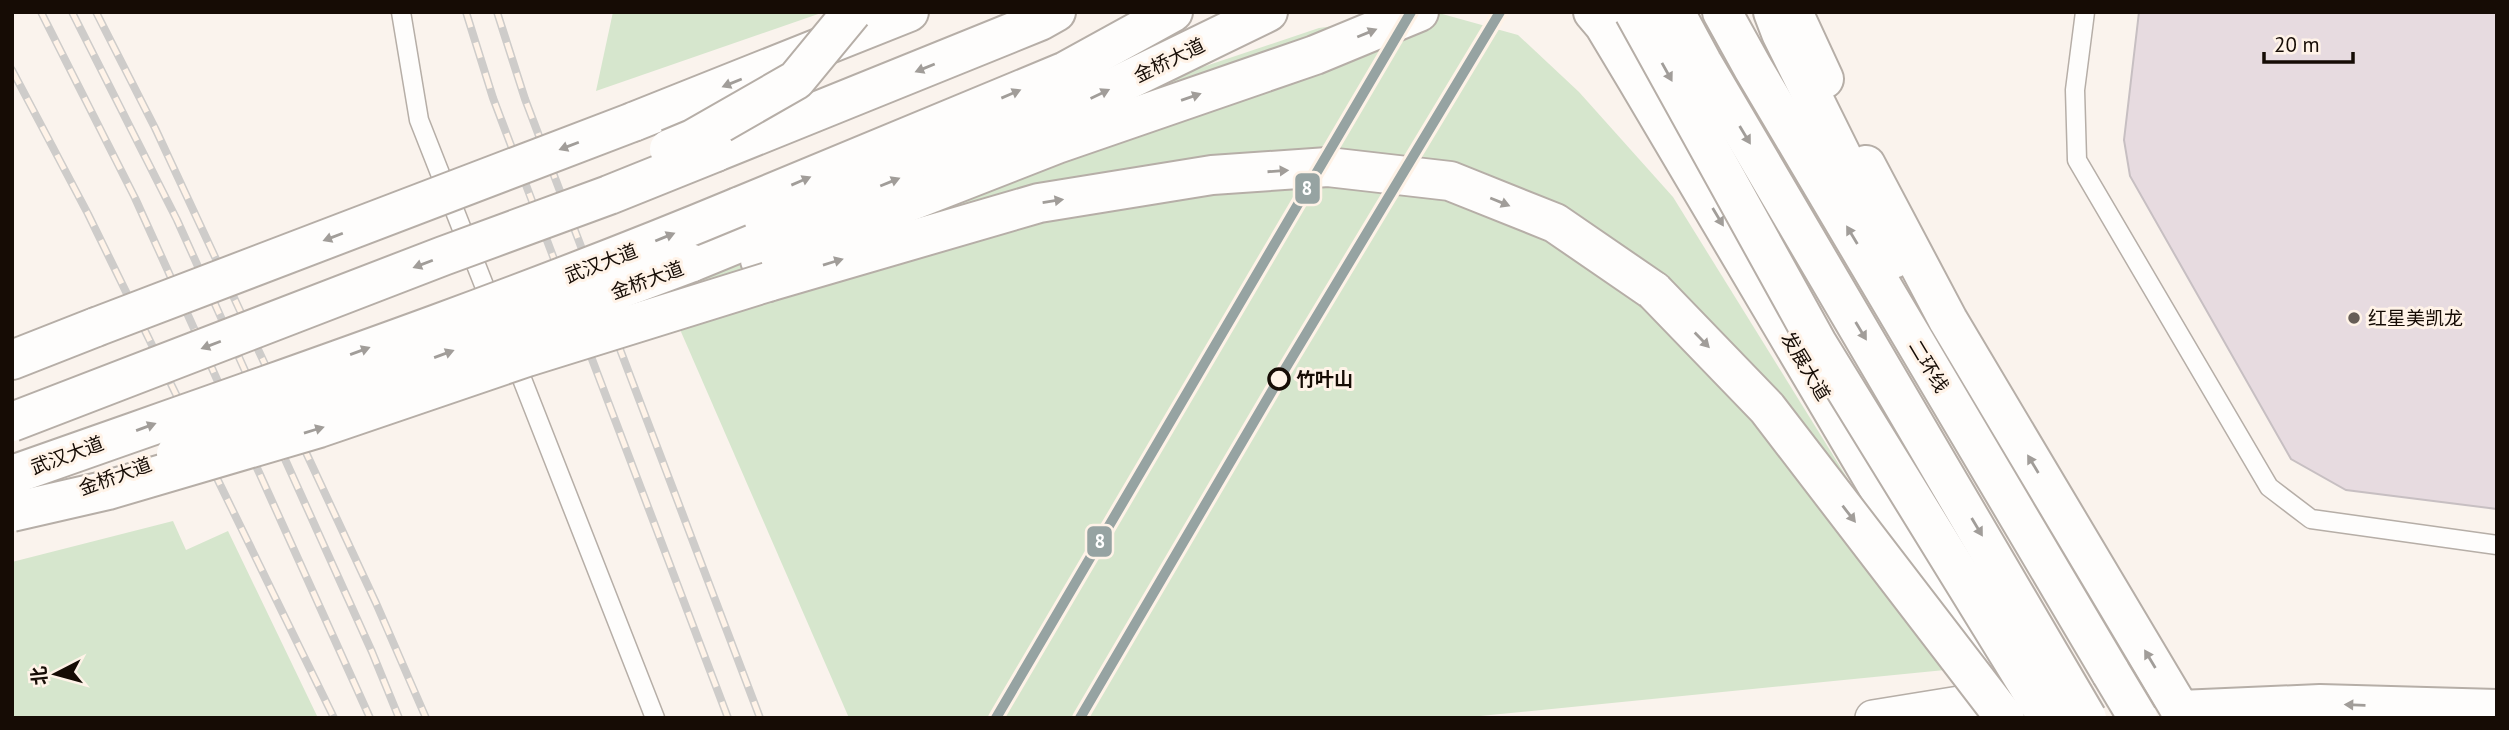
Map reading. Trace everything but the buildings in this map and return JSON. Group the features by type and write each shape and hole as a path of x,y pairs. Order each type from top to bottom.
{"main road":[{"path":"509,232 563,191 693,139 796,80 852,12"},
{"path":"12,360 632,122 909,12"},
{"path":"12,422 692,162 1040,21 1056,12"},
{"name":"武汉大道","path":"12,475 483,307 626,253 1066,71 1173,12"},
{"name":"金桥大道","path":"12,513 691,263 1087,100 1268,12"},
{"path":"527,357 815,237 1057,144 1315,55 1419,12"},
{"name":"发展大道","path":"1593,12 1604,25 1637,80 2012,711"},
{"path":"1634,12 1817,343 2048,718"},
{"path":"1675,12 2087,718"},
{"name":"二环线","path":"1722,12 2138,718"},
{"path":"1730,12 1753,68"},
{"path":"1773,12 1888,251 1980,419 2111,673"},
{"path":"1793,12 1838,110 1948,320 2191,715"},
{"path":"12,513 108,490 319,428 527,357 848,257 1039,203 1212,176 1328,167 1450,181 1555,223 1654,291 1767,408 2012,711"},
{"path":"2012,711 2017,695 2191,715 2320,704 2497,709"}],"street":[{"path":"1873,718 2012,711"}],"lane":[{"path":"401,12 419,120 655,718"},
{"path":"2085,12 2075,90 2077,160 2269,487 2311,519 2497,545"}],"green space":[{"path":"613,12 824,12 596,91"},
{"path":"1435,12 1518,35 1579,92 1673,197 1965,668 1460,718 849,718 665,295 1146,86 1319,28"},
{"path":"173,521 186,550 228,531 318,718 12,718 12,562"}],"railway":[{"path":"41,12 135,198 370,718"},
{"path":"72,12 177,220 372,652 399,718"},
{"path":"96,12 155,128 376,603 426,718"},
{"path":"466,12 493,98 728,718"},
{"path":"497,12 525,99 760,718"},
{"path":"12,70 88,214 334,718"}],"transit line":[{"name":"8","path":"996,718 1411,12"},
{"name":"8","path":"1080,718 1279,379 1500,12"}],"place":[{"name":"红星美凯龙","path":"2354,318"},
{"name":"竹叶山","path":"1279,379"}]}
